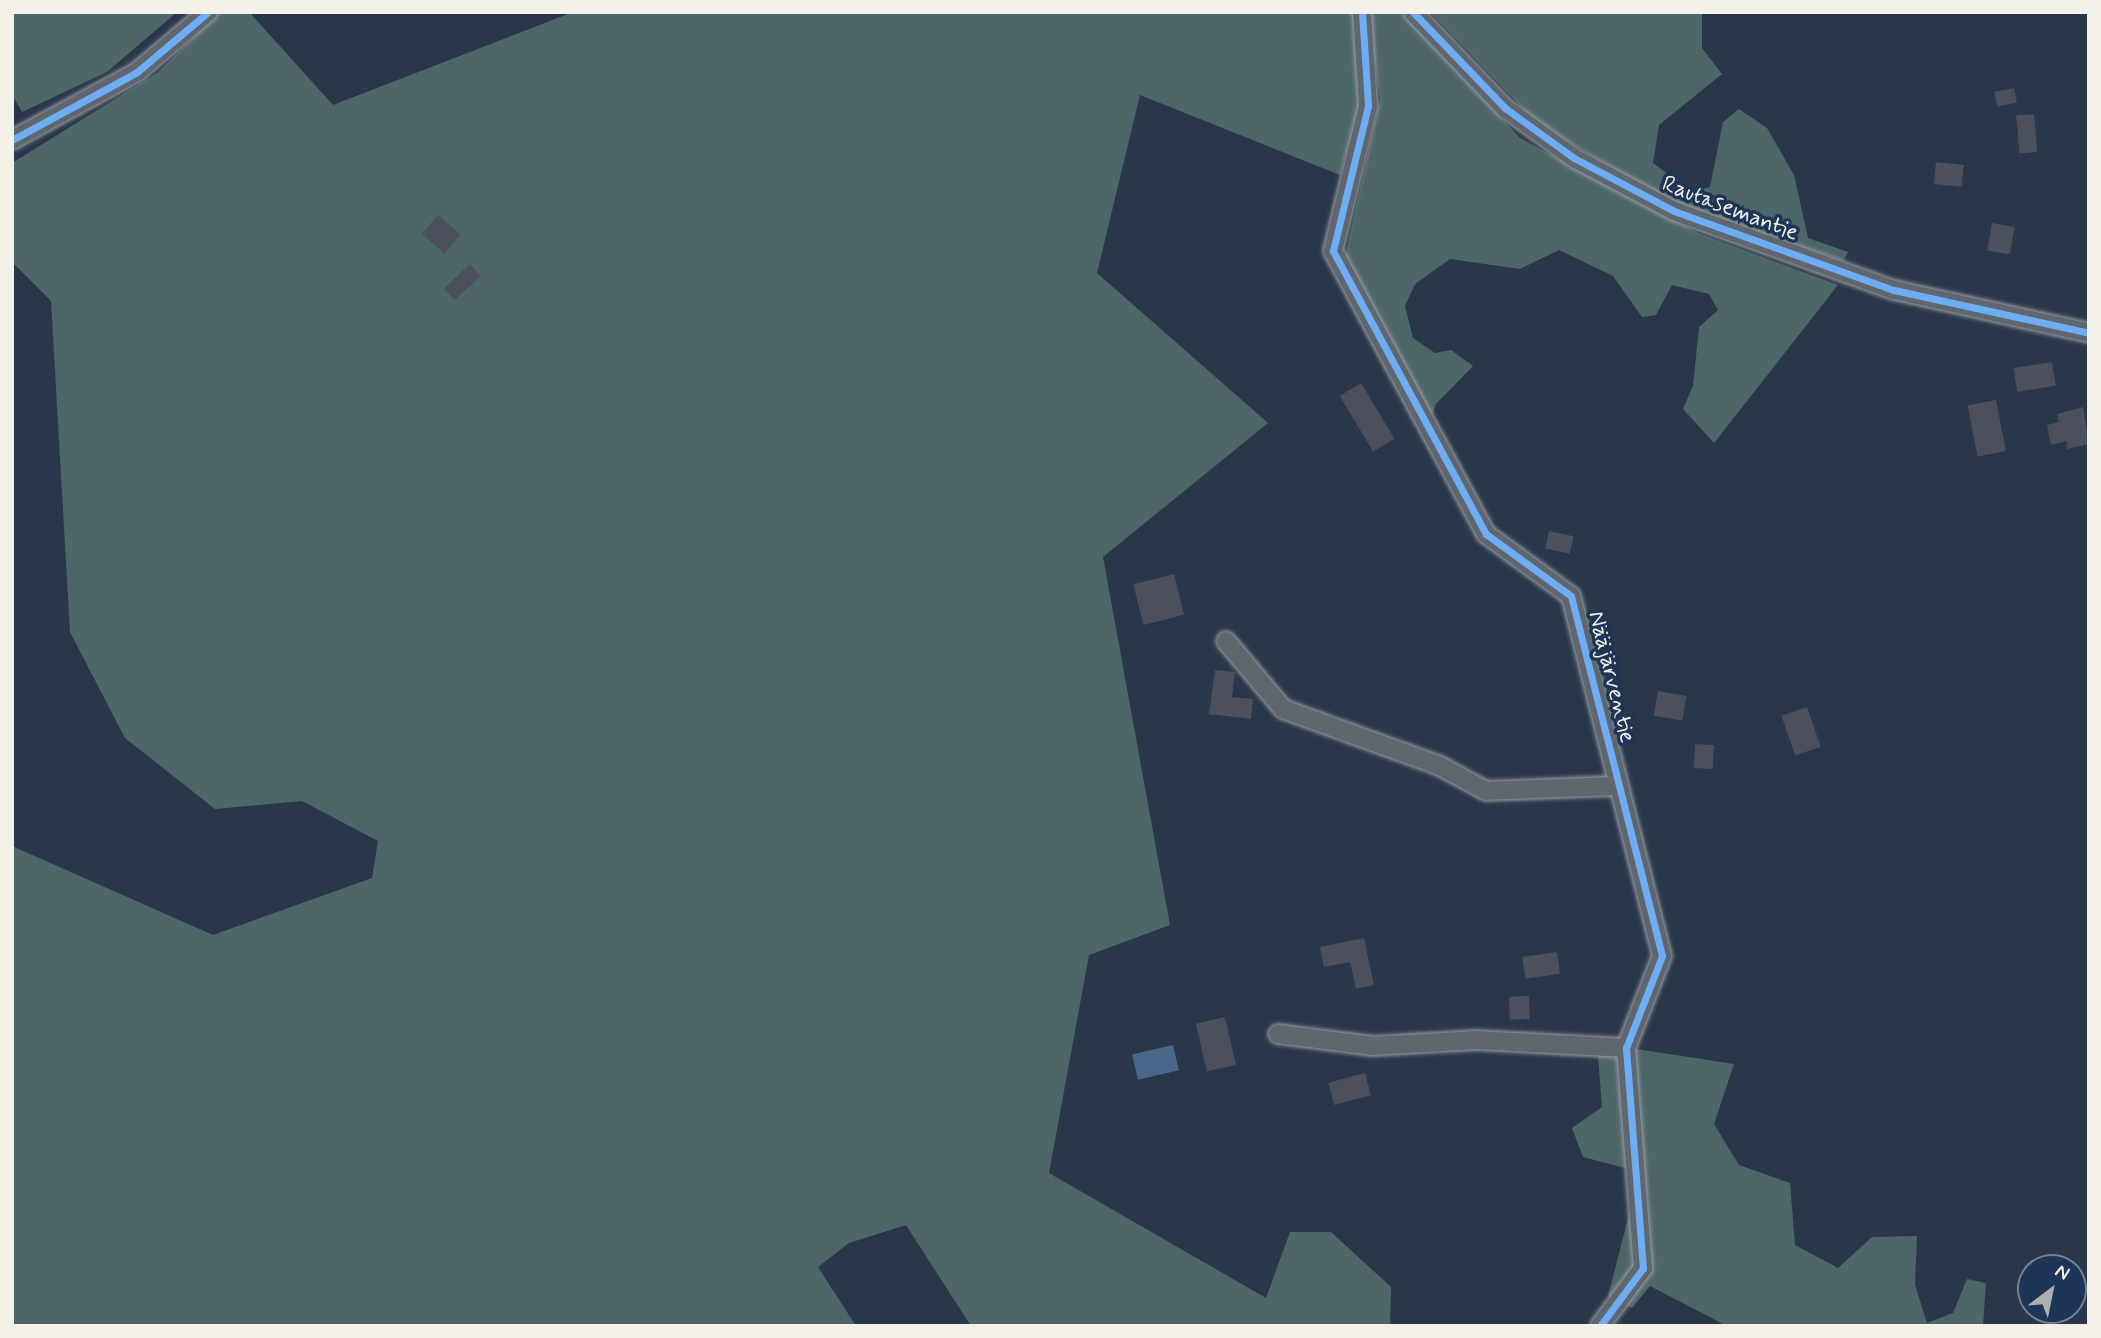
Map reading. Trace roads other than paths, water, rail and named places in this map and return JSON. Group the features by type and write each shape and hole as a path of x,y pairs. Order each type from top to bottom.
{"street":[{"path":"12,140 137,72 208,12"},
{"name":"Nääjärventie","path":"1362,12 1368,106 1333,251 1486,534 1571,596 1662,956 1626,1048 1643,1268 1600,1326"},
{"name":"Rautasemantie","path":"1413,12 1505,108 1574,158 1674,212 1894,290 2089,333"},
{"path":"1226,641 1283,709 1438,765 1486,791 1619,786"},
{"path":"1278,1034 1373,1046 1477,1040 1626,1048"}],"water":[{"path":"1173,1045 1179,1070 1138,1080 1132,1054"}]}
